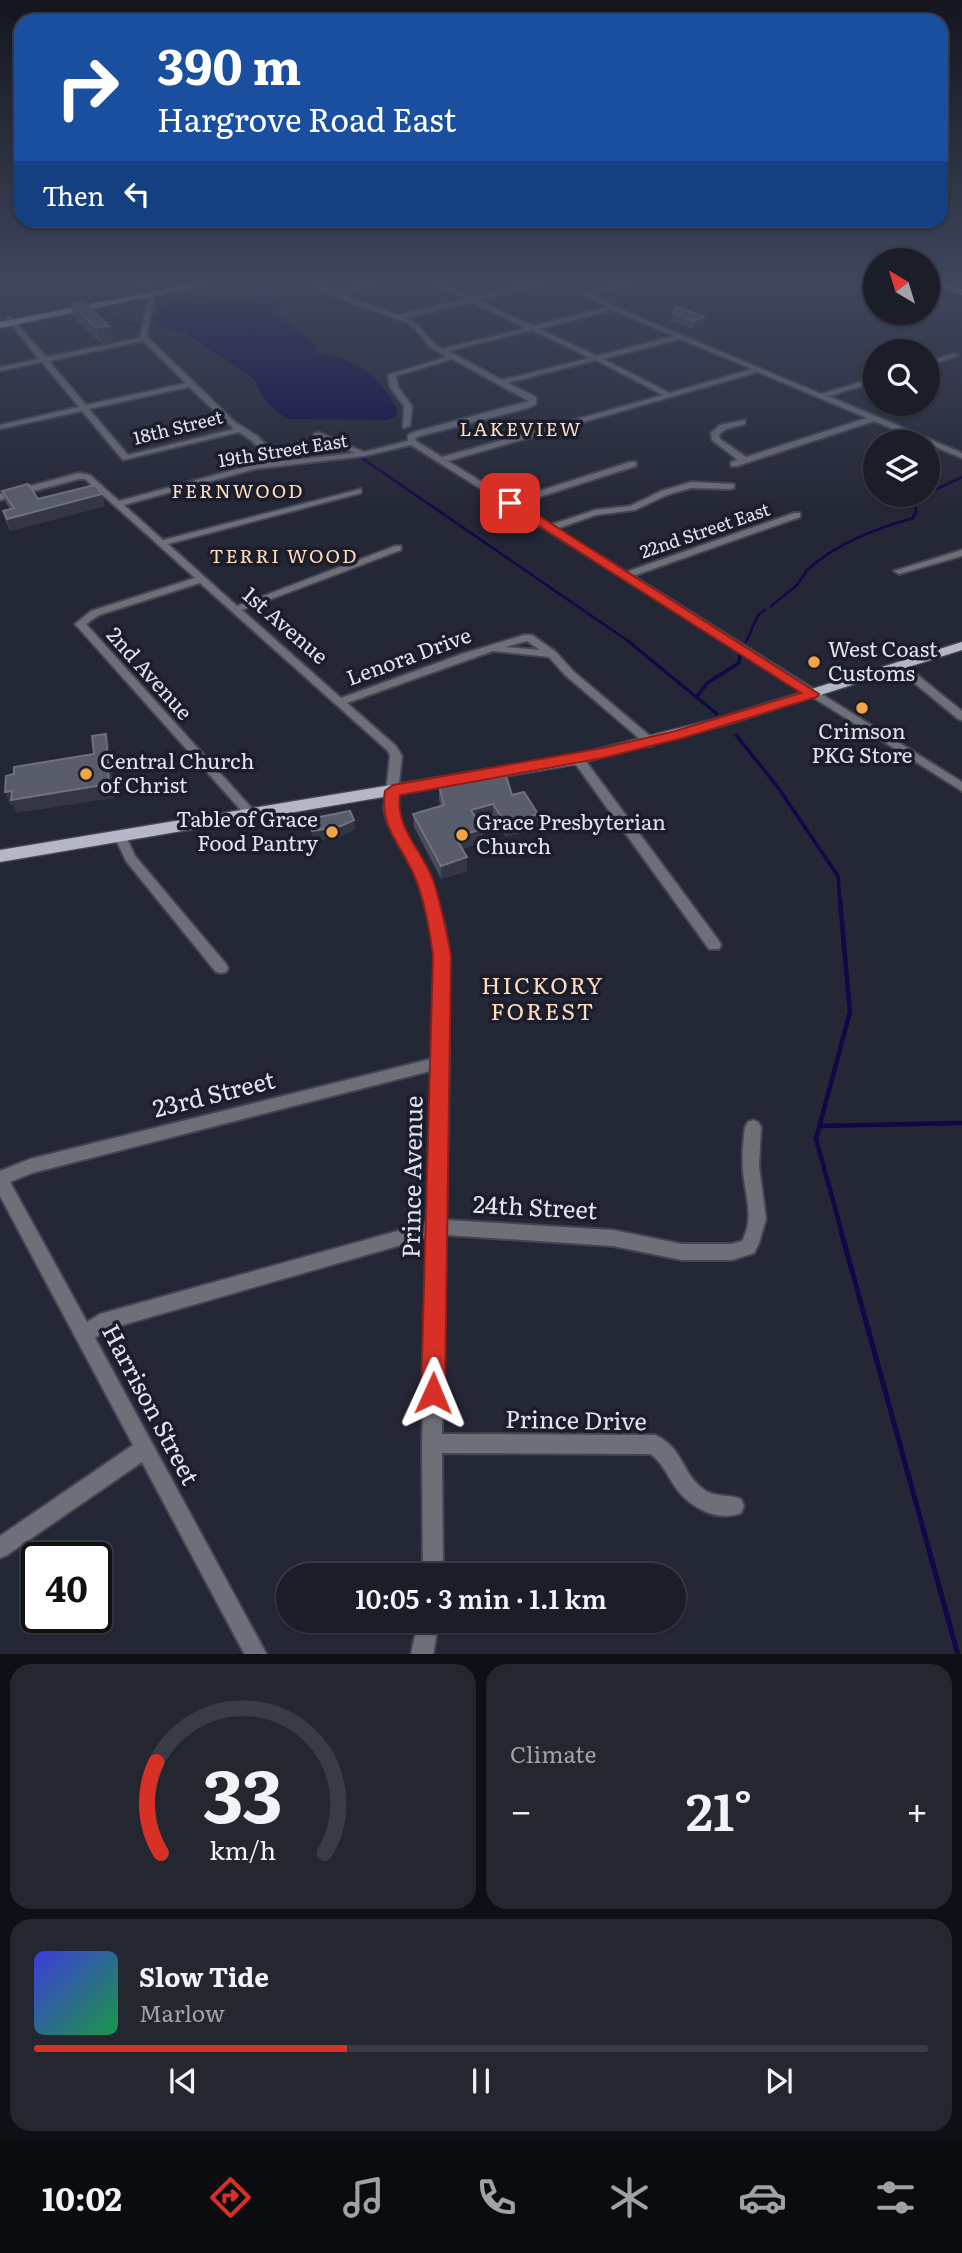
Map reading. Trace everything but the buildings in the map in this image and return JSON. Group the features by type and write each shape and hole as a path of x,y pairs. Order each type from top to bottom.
{"main road":[{"path":"0,856 578,759 651,742 962,646"}],"street":[{"path":"0,369 53,358"},
{"path":"165,358 238,430 254,438 280,463"},
{"path":"406,426 408,406 394,387 392,375 449,358"},
{"path":"455,358 502,382 596,358"},
{"path":"597,358 668,395"},
{"path":"730,358 962,456"},
{"path":"44,360 82,408"},
{"path":"441,460 758,370"},
{"name":"19th Street East","path":"118,504 246,469 364,454 412,442 411,437 416,435 533,402 528,395 502,382"},
{"path":"0,427 191,384"},
{"path":"821,396 863,384"},
{"name":"18th Street","path":"82,408 126,458 238,430"},
{"path":"734,464 873,419"},
{"path":"742,422 723,426 715,432 716,440 744,460"},
{"path":"318,434 364,454"},
{"path":"412,442 962,787"},
{"path":"510,503 633,464"},
{"name":"1st Avenue","path":"4,496 87,477 392,749 396,765 393,791"},
{"path":"0,484 4,496"},
{"path":"549,528 595,513 632,508 664,493 691,485 732,486"},
{"path":"161,543 358,491"},
{"name":"22nd Street East","path":"624,576 797,515"},
{"path":"237,609 398,548"},
{"path":"899,571 962,552"},
{"name":"2nd Avenue","path":"201,579 95,613 80,624 251,814"},
{"name":"Lenora Drive","path":"341,702 528,637 552,654 569,673 651,742"},
{"path":"900,666 962,717"},
{"path":"578,759 713,945"},
{"name":"Prince Avenue","path":"393,791 390,809 394,824 424,877 437,923 442,955 442,1062 432,1443 433,1563"},
{"path":"120,835 130,858 221,968"},
{"name":"23rd Street","path":"0,1179 30,1166 442,1062"},
{"name":"24th Street","path":"85,1335 100,1323 438,1227 613,1238 682,1252 732,1252 748,1247 757,1235 759,1220 751,1170 753,1127"},
{"name":"Harrison Street","path":"0,1179 257,1654"},
{"name":"Prince Drive","path":"432,1443 655,1445 672,1460 681,1479 696,1496 715,1505 734,1506"},
{"path":"0,1548 145,1448"},
{"path":"422,1654 426,1633"}],"shaded area":[{"path":"223,358 339,358 353,363 373,377 390,397 397,410 396,416 386,420 288,419 268,402 255,380"}],"waterway":[{"path":"344,450 353,452 631,643"},
{"path":"940,488 962,477"},
{"path":"807,570 831,552 857,538 913,518 915,507"},
{"path":"771,606 796,586 806,572"},
{"path":"746,642 758,615 765,610"},
{"path":"628,641 717,714"},
{"path":"697,697 707,683 739,663 740,655"},
{"path":"736,735 777,786 838,876 840,902"},
{"path":"819,1126 850,1012 840,900"},
{"path":"819,1126 962,1123"},
{"path":"819,1126 816,1139 842,1233"},
{"path":"841,1231 958,1654"}],"place":[{"name":"West Coast Customs","path":"814,662"},
{"name":"Crimson PKG Store","path":"862,708"},
{"name":"Central Church of Christ","path":"86,774"},
{"name":"Table of Grace Food Pantry","path":"332,832"},
{"name":"Grace Presbyterian Church","path":"462,835"}],"district":[{"name":"LAKEVIEW","path":"521,429"},
{"name":"FERNWOOD","path":"238,491"},
{"name":"TERRI WOOD","path":"284,556"},
{"name":"HICKORY FOREST","path":"543,999"}],"route":[{"path":"433,1393 442,1062 442,955 437,923 424,877 394,824 390,809 393,791 578,759 651,742 812,694 510,503"}]}
